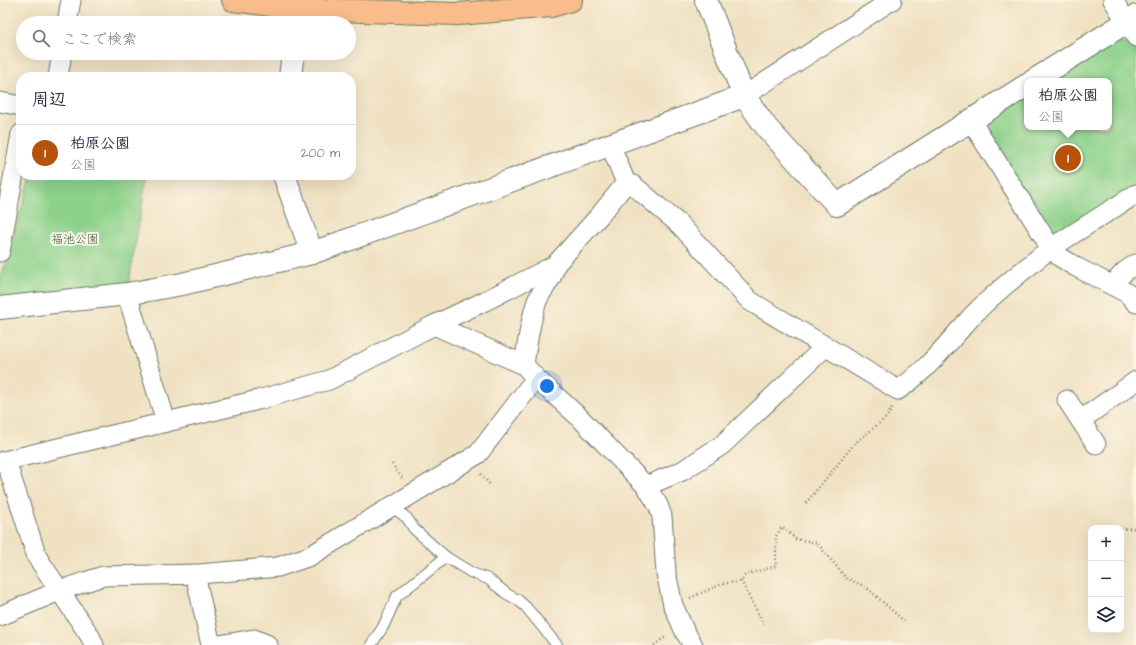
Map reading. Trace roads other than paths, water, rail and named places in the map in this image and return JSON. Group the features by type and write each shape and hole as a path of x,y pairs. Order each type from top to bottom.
{"main road":[{"path":"233,0 299,11 458,14 551,6 571,0"}],"street":[{"path":"68,16 71,0"},
{"path":"706,0 744,96 767,128 837,205 1024,87"},
{"path":"0,309 127,294 182,284 312,253 744,96 892,0"},
{"path":"1038,78 1133,25 1113,0"},
{"path":"59,72 61,60"},
{"path":"291,72 292,60"},
{"path":"0,102 16,105"},
{"path":"971,120 1051,248 1060,257 1076,267 1127,294 1136,304"},
{"path":"610,144 626,183"},
{"path":"0,252 16,162"},
{"path":"286,180 312,253"},
{"path":"94,645 90,636 61,590 37,557 3,461 258,400 329,380 434,325 555,265 601,214 626,183"},
{"path":"626,183 633,185 680,225 750,301 898,390 914,379 935,359 974,314 993,296 1051,248 1136,194"},
{"path":"1114,286 1124,271 1136,264"},
{"path":"0,616 61,590 103,576 195,574 278,567 310,556 395,506 478,454 530,372 529,330 538,300 554,271 555,265"},
{"path":"127,294 166,422"},
{"path":"434,325 530,372 580,418 646,486 658,505 662,516 666,573 673,605 685,632 693,645"},
{"path":"646,486 682,471 722,445 825,347"},
{"path":"1081,420 1136,381"},
{"path":"1066,400 1096,444"},
{"path":"195,574 211,645"},
{"path":"219,645 254,639 268,645"}],"lane":[{"path":"395,506 399,512 407,518 414,529 446,557 472,573 488,579 507,594 518,600 526,607 557,645"},
{"path":"371,645 383,627 397,596 446,557"}],"place":[{"name":"柏原公園","path":"1068,158"}],"park label":[{"name":"福池公園","path":"75,239"}]}
